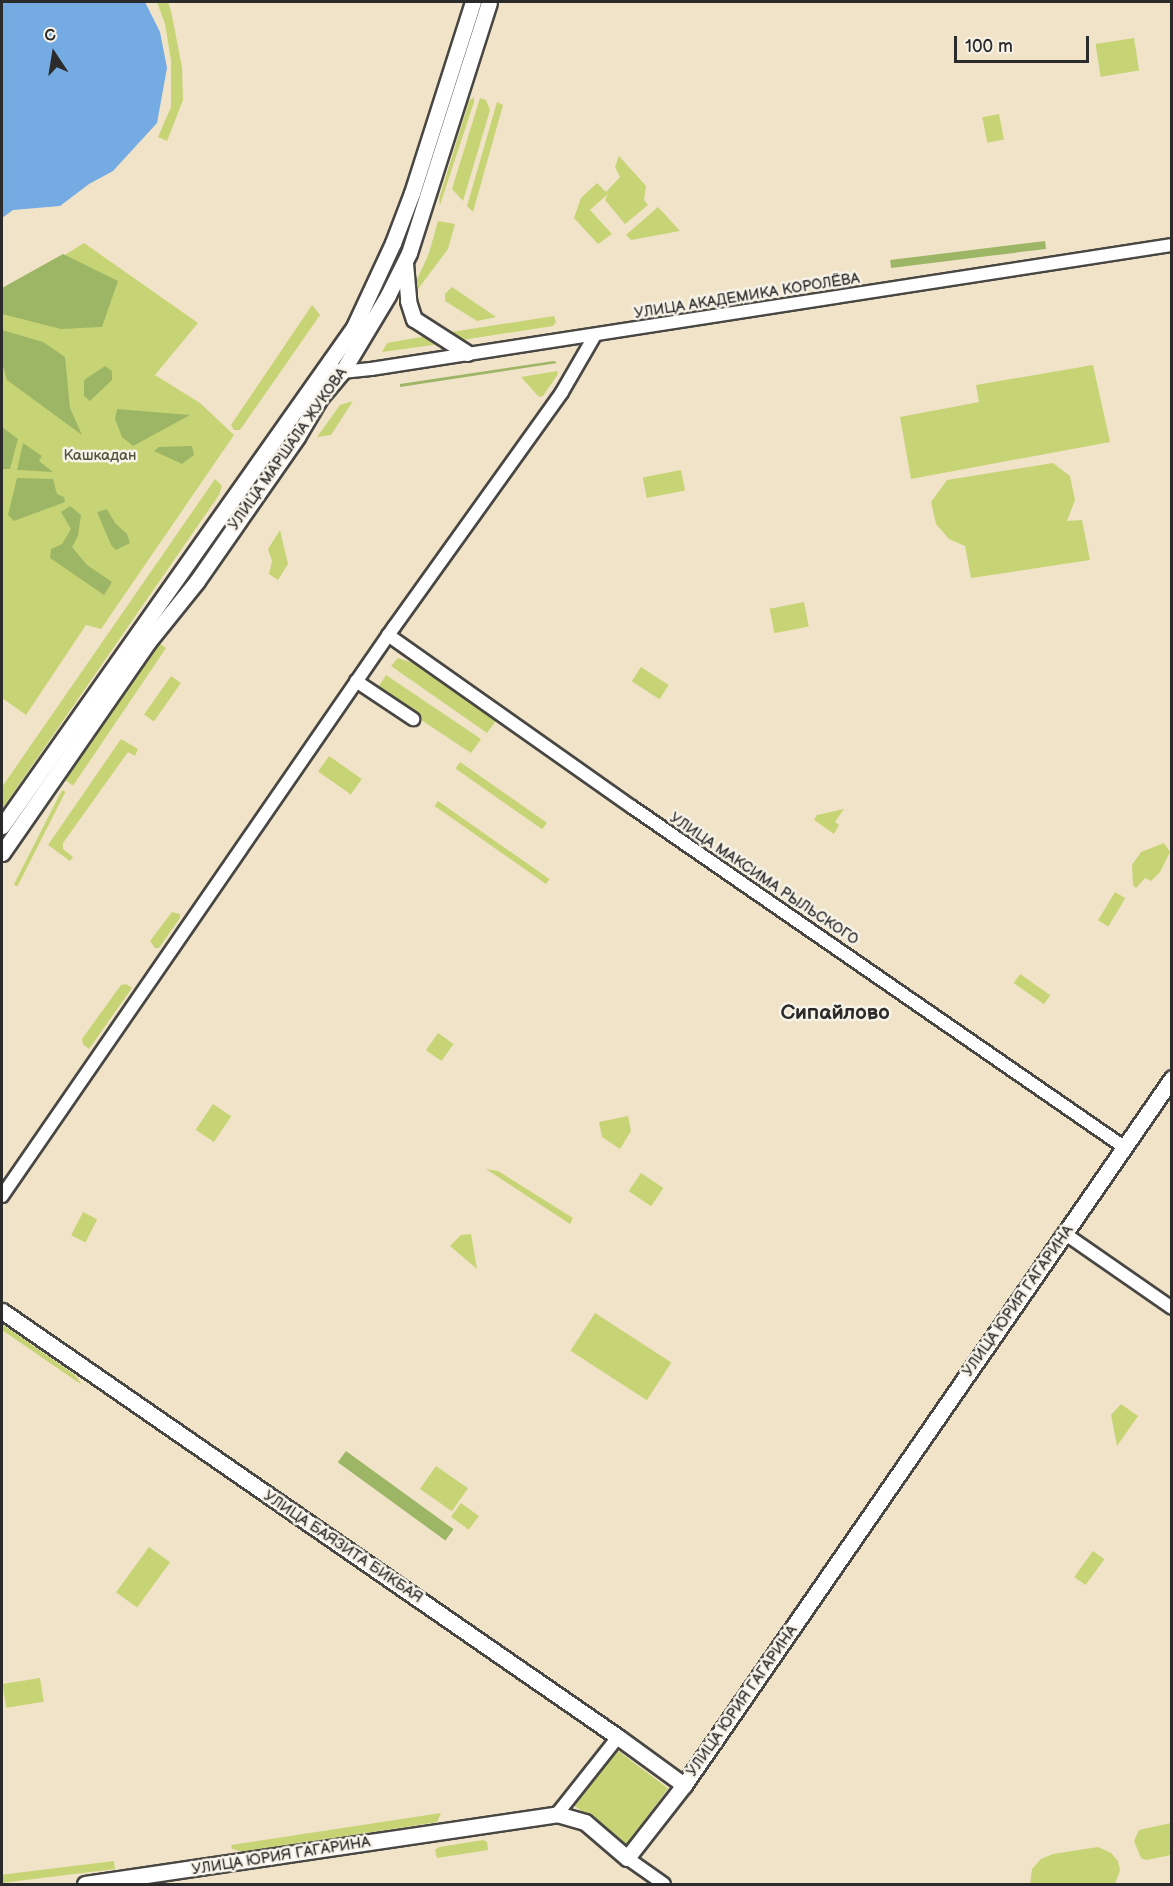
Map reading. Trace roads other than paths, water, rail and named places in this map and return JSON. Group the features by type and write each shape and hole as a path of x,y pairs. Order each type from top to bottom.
{"main road":[{"name":"УЛИЦА МАРШАЛА ЖУКОВА","path":"2,853 148,642 197,581 297,437 320,398 393,243 473,2"},
{"name":"УЛИЦА МАРШАЛА ЖУКОВА","path":"2,826 335,368 405,260 437,171 489,2"},
{"path":"405,260 408,301 414,319 467,353"},
{"name":"УЛИЦА ЮРИЯ ГАГАРИНА","path":"85,1884 557,1814 585,1822 627,1858 684,1785 1172,1078"},
{"name":"УЛИЦА БАЯЗИТА БИКБАЯ","path":"2,1311 684,1785"}],"street":[{"name":"УЛИЦА АКАДЕМИКА КОРОЛЁВА","path":"335,368 595,335 1172,245"},
{"path":"2,1196 388,635 562,392 576,364 595,335"},
{"name":"УЛИЦА МАКСИМА РЫЛЬСКОГО","path":"388,635 632,807 1124,1147"},
{"path":"356,681 413,720"},
{"path":"1064,1233 1172,1308"},
{"path":"557,1814 618,1737"},
{"path":"627,1858 664,1884"}],"water":[{"path":"2,2 145,2 160,32 167,68 157,123 113,171 89,184 60,206 13,210 2,218"}],"district":[{"name":"Сипайлово","path":"835,1013"}],"park label":[{"name":"Кашкадан","path":"100,456"}]}
